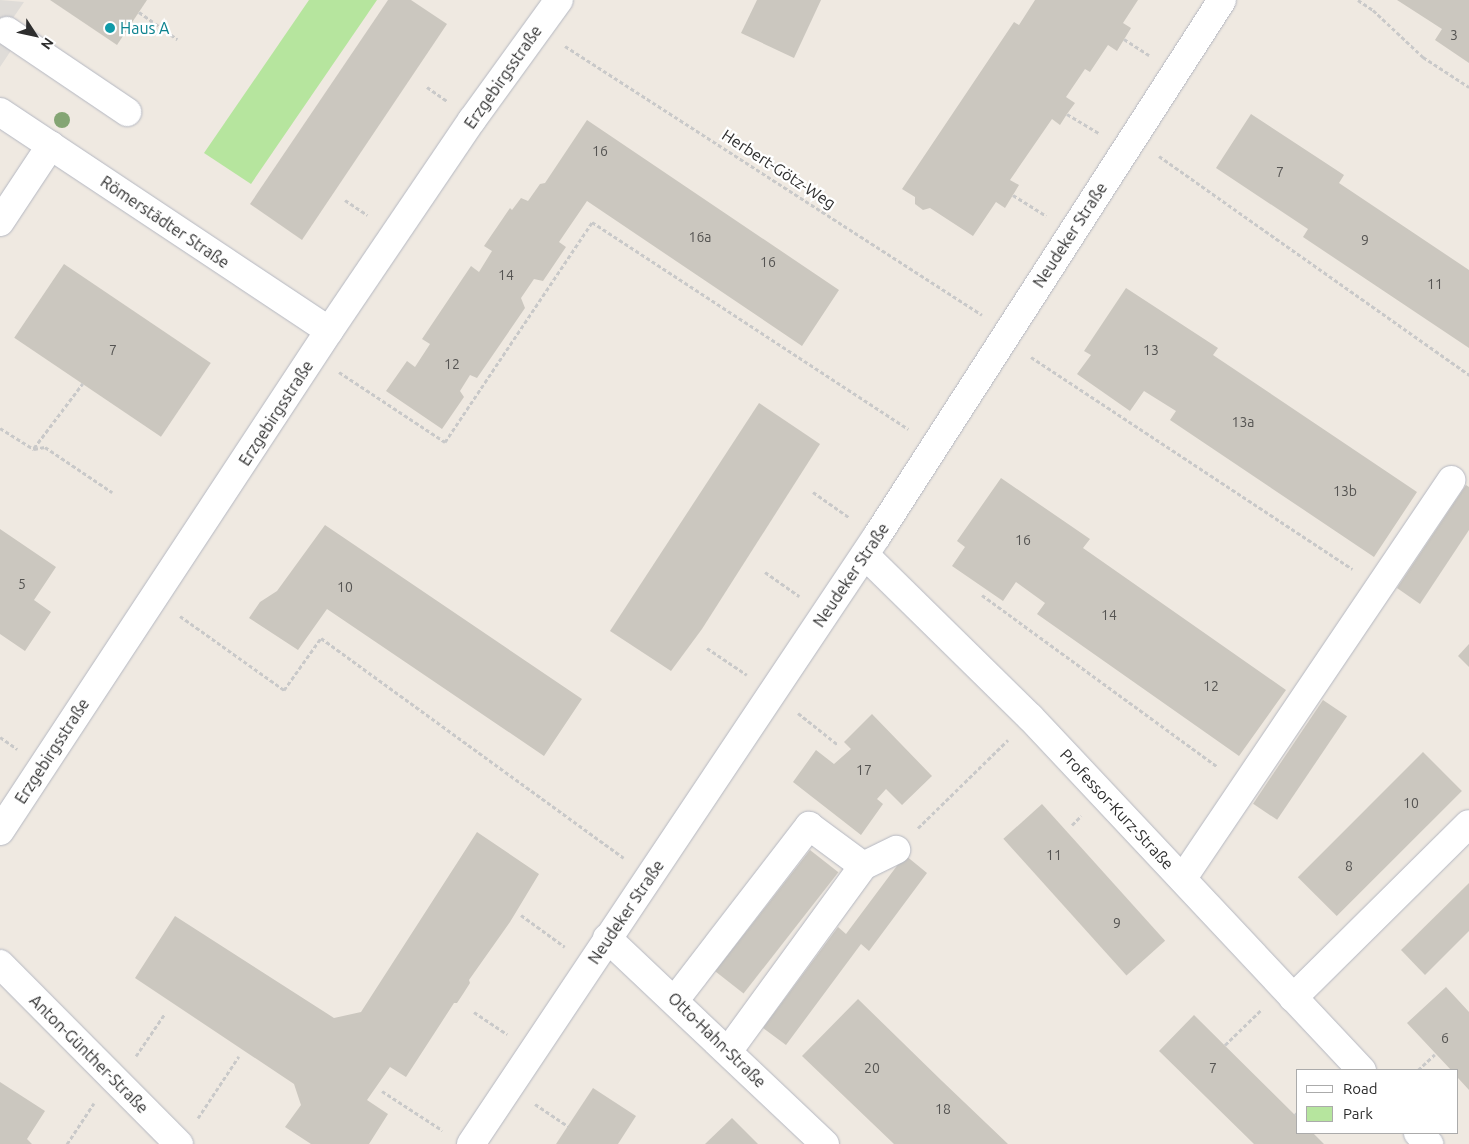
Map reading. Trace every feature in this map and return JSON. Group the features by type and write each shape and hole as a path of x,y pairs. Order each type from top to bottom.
{"street":[{"name":"Erzgebirgsstraße","path":"0,831 329,331 537,28 559,0"},
{"name":"Neudeker Straße","path":"471,1144 771,691 871,546 1004,335 1134,138 1222,0"},
{"path":"7,31 127,112"},
{"name":"Römerstädter Straße","path":"0,112 329,331"},
{"path":"0,222 51,145"},
{"path":"1183,878 1451,480"},
{"name":"Professor-Kurz-Straße","path":"871,546 1361,1069"},
{"path":"1289,992 1469,824"},
{"path":"675,1000 808,826 863,866"},
{"path":"729,1050 863,866 896,850"},
{"name":"Otto-Hahn-Straße","path":"607,938 729,1050 825,1144"},
{"name":"Anton-Günther-Straße","path":"0,964 117,1084 179,1144"},
{"path":"1419,1134 1429,1144"}],"path":[{"path":"1358,0 1373,10 1423,57 1469,87"},
{"path":"139,12 177,39"},
{"name":"Herbert-Götz-Weg","path":"537,28 1004,335 1379,587"},
{"path":"1134,138 1469,375"},
{"path":"1013,195 1071,233"},
{"path":"314,355 445,442 592,222 934,446"},
{"path":"34,449 83,383"},
{"path":"0,428 34,449 45,448 112,492"},
{"path":"813,492 871,546"},
{"path":"765,572 825,614"},
{"path":"982,595 1245,786"},
{"path":"152,598 284,690 321,638 650,876"},
{"path":"707,648 771,691 837,744"},
{"path":"896,850 1030,717"},
{"path":"521,915 590,965"},
{"path":"1225,1045 1289,992"},
{"path":"474,1012 533,1052"},
{"path":"117,1084 164,1015"},
{"path":"1419,1069 1435,1054"},
{"path":"197,1120 239,1056"},
{"path":"382,1091 446,1133"},
{"path":"67,1144 86,1116"}],"green space":[{"path":"309,0 377,0 251,184 204,153"}],"shaded area":[{"path":"0,0 24,2 11,21 12,49 0,67"}],"building":[{"name":"Haus A","path":"50,0 147,0 117,45"},
{"path":"388,0 411,0 447,24 302,240 250,204"},
{"path":"757,0 821,0 794,58 741,33"},
{"path":"1035,0 1138,0 1123,23 1131,28 1117,51 1108,45 1090,72 1085,69 1066,97 1075,103 1060,125 1052,119 1010,180 1019,185 1005,208 996,202 973,236 930,208 923,210 915,204 915,197 902,189 1014,22 1019,25"},
{"path":"1397,0 1469,0 1469,63 1435,40 1442,29"},
{"path":"1251,114 1344,175 1339,183 1469,270 1469,348 1303,237 1308,229 1216,168"},
{"path":"587,120 839,290 802,346 587,201 559,242 566,247 543,281 534,279 521,298 525,308 477,378 470,375 460,391 464,397 442,429 386,391 407,361 415,367 430,344 422,339 471,266 479,272 492,251 484,246 510,208 512,210 521,198 528,201 540,184 545,183"},
{"path":"64,264 211,363 161,437 14,338"},
{"path":"1126,288 1218,348 1213,355 1417,492 1374,557 1170,420 1176,411 1144,391 1130,411 1077,374 1091,355 1084,351"},
{"path":"759,403 820,444 702,629 671,671 610,631"},
{"path":"1001,478 1090,539 1083,548 1286,690 1239,756 1037,614 1045,603 1016,582 1003,601 952,566 965,547 957,541"},
{"path":"1466,485 1469,487 1469,530 1420,604 1397,588"},
{"path":"325,525 582,699 544,756 327,609 298,650 249,618 260,602 277,591"},
{"path":"0,529 56,567 34,600 51,612 25,651 0,634"},
{"path":"1469,644 1469,667 1458,656"},
{"path":"1323,700 1347,716 1277,820 1253,804"},
{"path":"872,714 932,776 902,805 886,789 877,799 883,804 861,835 793,782 816,750 834,764 851,749 844,742"},
{"path":"1423,752 1462,791 1337,916 1298,877"},
{"path":"1042,804 1165,941 1126,976 1003,839"},
{"path":"477,832 539,874 510,922 469,980 470,983 463,994 457,1003 454,1003 406,1077 390,1067 367,1100 388,1114 369,1144 311,1144 285,1127 301,1105 294,1084 135,978 175,916 334,1018 361,1012"},
{"path":"810,850 838,872 744,994 715,971"},
{"path":"905,855 927,873 869,951 861,944 786,1045 763,1028 838,927 846,934"},
{"path":"1469,883 1469,931 1425,975 1401,950"},
{"path":"1446,987 1469,1012 1469,1090 1459,1079 1459,1069 1450,1069 1407,1023"},
{"path":"858,999 1008,1144 894,1144 802,1056"},
{"path":"1194,1015 1296,1116 1296,1134 1314,1134 1324,1144 1254,1144 1159,1051"},
{"path":"0,1082 45,1111 27,1139 32,1144 0,1144"},
{"path":"593,1088 636,1116 618,1144 556,1144"},
{"path":"732,1118 758,1144 705,1144"}],"place":[{"name":"Haus A","path":"110,28"}]}
